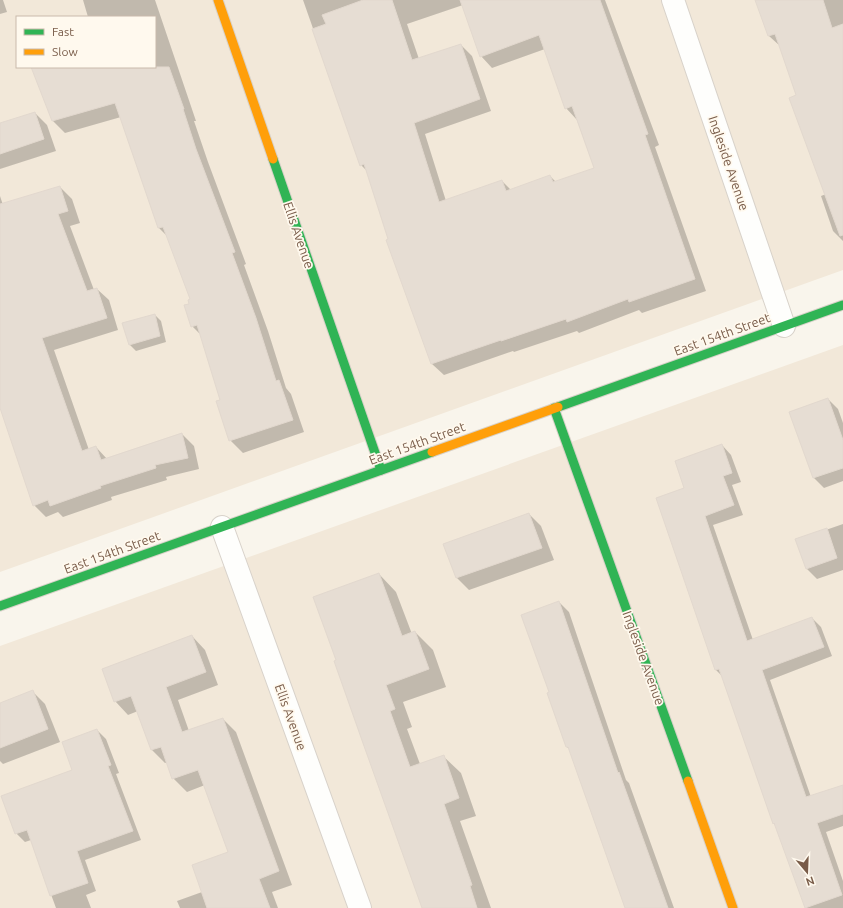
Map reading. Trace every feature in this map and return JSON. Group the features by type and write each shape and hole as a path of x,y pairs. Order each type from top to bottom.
{"street":[{"name":"Ellis Avenue","path":"218,0 381,470"},
{"name":"Ingleside Avenue","path":"673,0 784,326"},
{"name":"East 154th Street","path":"0,606 843,305"},
{"name":"Ingleside Avenue","path":"554,408 733,908"},
{"name":"Ellis Avenue","path":"222,527 360,908"}],"shaded area":[{"path":"0,0 843,0 843,270 0,572"},
{"path":"843,345 843,908 0,908 0,646"}],"building":[{"path":"363,0 392,0 412,60 461,44 480,99 414,123 439,202 502,180 506,191 550,175 553,182 594,168 572,106 565,109 539,35 480,57 460,0 600,0 648,134 645,135 695,279 629,302 628,299 567,322 566,319 431,364 386,240 388,239 364,164 360,166 312,29 326,24 322,15"},
{"path":"755,0 823,0 832,28 843,24 843,235 840,236 789,98 796,95 775,34 768,36"},
{"path":"169,67 196,149 235,252 232,253 256,318 276,381 279,380 293,420 229,441 216,401 220,400 197,325 191,327 184,305 189,304 188,300 190,299 163,227 158,228 115,103 52,121 31,68"},
{"path":"35,112 44,139 0,154 0,123"},
{"path":"60,186 68,211 58,214 87,291 97,288 107,318 42,338 82,451 96,446 101,460 182,433 188,458 155,465 156,468 100,486 101,488 50,506 48,500 33,506 0,408 0,204"},
{"path":"155,314 160,336 129,345 122,323"},
{"path":"828,398 843,440 843,468 813,478 789,412"},
{"path":"722,444 732,473 723,476 734,505 705,516 747,641 812,617 824,647 762,670 806,797 843,785 843,814 817,823 842,895 805,908 774,823 773,824 719,669 715,670 656,498 684,488 675,461"},
{"path":"529,513 542,548 456,578 443,544"},
{"path":"827,528 837,558 806,569 795,539"},
{"path":"379,573 402,636 415,631 429,669 386,685 395,709 390,711 410,767 444,755 459,798 444,804 472,885 470,886 477,908 422,908 334,661 336,660 313,597"},
{"path":"559,601 618,773 619,772 668,908 625,908 568,747 566,747 547,693 549,692 521,615"},
{"path":"192,635 206,672 166,687 182,732 223,718 279,871 259,879 270,908 207,908 192,865 228,852 198,770 172,779 161,747 151,750 131,696 114,702 102,669"},
{"path":"33,690 48,729 0,748 0,703"},
{"path":"97,729 111,765 108,766 133,831 77,851 88,883 50,896 27,830 15,834 1,796 72,770 62,742"}],"traffic: fast":[{"path":"273,159 381,470"},
{"path":"558,407 843,305"},
{"path":"554,408 688,781"},
{"path":"0,606 432,452"}],"traffic: slow":[{"path":"218,0 273,159"},
{"path":"432,452 558,407"},
{"path":"688,781 733,908"}]}
